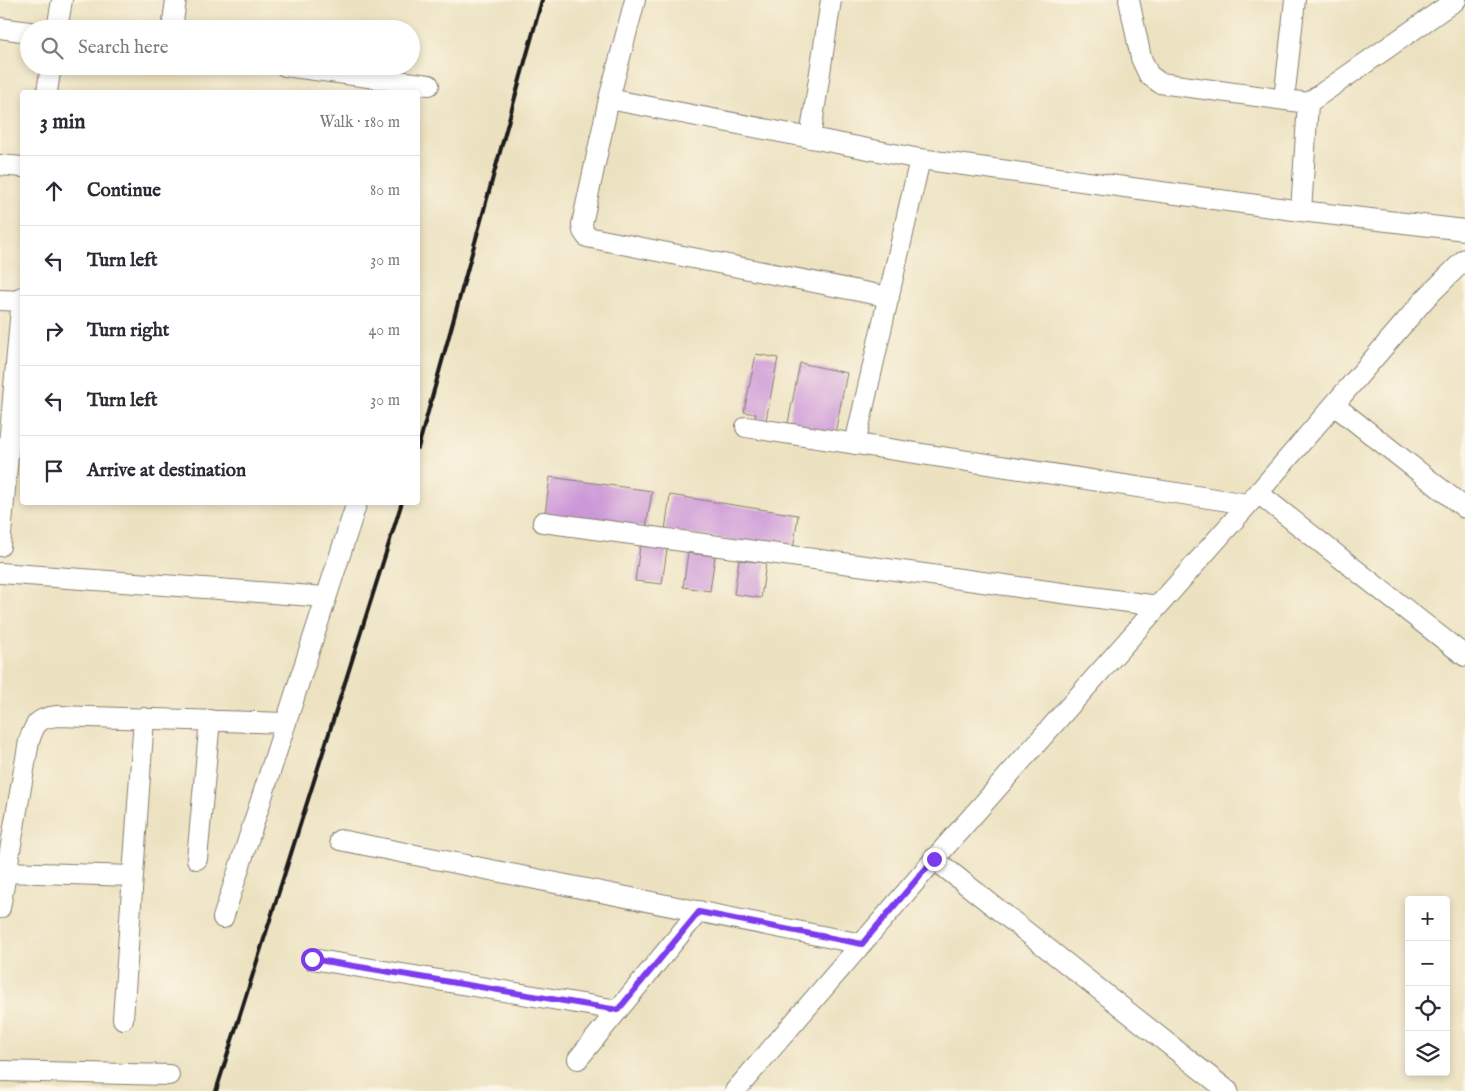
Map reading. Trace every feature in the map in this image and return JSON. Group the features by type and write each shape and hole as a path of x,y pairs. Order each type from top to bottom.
{"street":[{"path":"59,20 62,0"},
{"path":"173,20 176,0"},
{"path":"635,0 609,99 582,224 583,231 587,236 889,296"},
{"path":"810,138 831,0"},
{"path":"1284,100 1295,0"},
{"path":"1126,1 1141,58 1149,75 1160,84 1308,103 1456,0"},
{"path":"0,28 20,31"},
{"path":"47,90 50,75"},
{"path":"353,75 429,85"},
{"path":"609,99 920,159 1301,211 1465,230"},
{"path":"1301,211 1308,103"},
{"path":"855,444 920,159"},
{"path":"0,165 20,167"},
{"path":"735,1091 934,859 1253,498 1424,300 1465,259"},
{"path":"0,300 20,301"},
{"path":"0,546 20,326"},
{"path":"1334,404 1465,508"},
{"path":"746,427 855,444 1253,498 1465,656"},
{"path":"223,918 356,505"},
{"path":"542,522 1158,606"},
{"path":"0,573 326,597"},
{"path":"0,908 29,741 33,727 42,718 57,716 286,723"},
{"path":"123,1019 144,718"},
{"path":"197,859 210,720"},
{"path":"340,840 862,944"},
{"path":"934,859 1228,1091"},
{"path":"6,872 133,876"},
{"path":"578,1059 699,912"},
{"path":"312,959 618,1010"},
{"path":"0,1071 169,1075"}],"building":[{"path":"756,354 778,358 766,420 755,418 756,414 744,412"},
{"path":"800,363 847,373 835,433 788,423"},
{"path":"550,477 652,491 646,528 545,514"},
{"path":"670,495 798,515 793,550 665,530"},
{"path":"640,546 667,549 662,584 635,581"},
{"path":"688,553 715,556 710,591 683,587"},
{"path":"739,560 766,563 761,598 734,594"}],"railway":[{"path":"420,441 542,0"},
{"path":"216,1091 401,505"}],"route":[{"path":"312,959 618,1010 699,912 862,944 934,859"}]}
